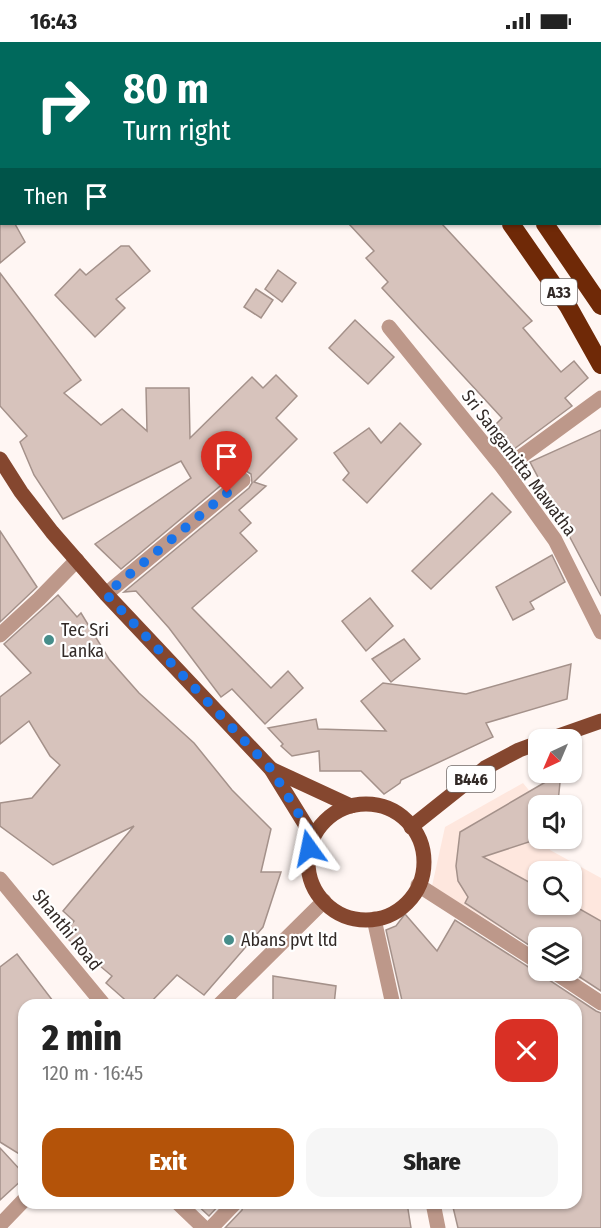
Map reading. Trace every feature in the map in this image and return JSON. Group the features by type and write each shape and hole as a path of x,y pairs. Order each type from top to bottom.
{"highway":[{"name":"A33","path":"512,225 568,306 601,365"},
{"name":"A33","path":"546,225 601,306"}],"main road":[{"path":"0,459 21,492 106,594 271,769 313,837"},
{"path":"578,729 601,721"},
{"name":"B446","path":"411,827 485,768 528,747"},
{"path":"271,769 351,806"},
{"path":"366,804 381,806 396,813 411,827 419,840 423,855 423,870 410,899 397,910 374,919 349,917 330,907 318,894 309,874 308,859 313,837 320,825 332,814 351,806 366,804"}],"street":[{"name":"Sri Sangamitta Mawatha","path":"389,327 504,469 555,540 601,632"},
{"path":"504,469 601,398"},
{"path":"106,594 243,480"},
{"path":"0,635 77,560"},
{"name":"Shanthi Road","path":"0,879 99,999"},
{"path":"418,885 528,956"},
{"path":"225,999 324,901"},
{"path":"374,919 392,999"},
{"path":"568,981 601,1003"},
{"path":"0,1224 18,1206"},
{"path":"184,1209 204,1228"},
{"path":"211,1228 229,1209"},
{"path":"434,1209 438,1228"}],"shaded area":[{"path":"523,783 533,795 528,795 528,849 550,849 570,861 528,861 528,915 582,915 582,868 601,878 601,991 582,980 582,927 528,927 528,945 432,886 445,827"}],"building":[{"path":"0,225 16,225 25,242 0,263"},
{"path":"350,225 443,225 532,321 523,328 561,372 574,361 588,378 565,398 572,406 510,452 491,429 502,418 382,288 388,282 366,258 374,251"},
{"path":"121,246 129,246 150,271 116,299 125,308 95,337 55,295 80,269 86,275"},
{"path":"278,270 296,283 282,302 265,289"},
{"path":"0,273 81,380 64,393 101,425 122,409 147,431 146,388 189,388 190,438 252,377 263,388 276,375 297,396 276,418 297,439 254,482 266,486 239,510 251,523 240,533 257,551 192,608 271,688 288,671 303,688 265,724 232,689 221,697 169,628 136,591 124,592 249,488 252,483 251,474 246,471 237,472 121,569 95,544 191,478 181,461 63,519 34,475 20,442 27,436 0,406"},
{"path":"256,289 273,300 261,318 244,307"},
{"path":"355,320 394,357 368,384 329,348"},
{"path":"400,423 421,444 367,503 343,480 349,473 334,453 369,428 381,443"},
{"path":"601,430 601,596 530,462"},
{"path":"492,493 511,512 431,589 412,571"},
{"path":"0,531 37,587 0,622"},
{"path":"552,555 565,582 530,602 534,609 513,620 496,587"},
{"path":"58,595 77,617 81,613 109,659 139,693 194,743 232,790 271,829 261,872 281,872 263,927 204,995 177,975 154,999 124,999 106,983 112,976 63,935 74,921 63,911 134,826 53,865 0,826 0,803 32,798 60,765 50,756 29,721 0,744 0,697 31,673 4,644"},
{"path":"370,598 393,626 366,651 342,621"},
{"path":"404,639 420,659 391,682 372,659"},
{"path":"571,664 567,699 486,723 493,737 401,780 384,794 361,771 320,771 319,751 292,756 281,746 283,744 268,728 316,719 318,729 386,731 361,701 383,683 466,694"},
{"path":"544,783 560,783 559,795 528,795 528,842 483,857 528,882 528,915 582,915 582,910 601,921 601,991 582,979 582,927 528,927 528,944 465,903 468,897 458,881 456,866 460,832"},
{"path":"405,914 437,951 455,920 528,967 528,981 551,981 578,999 402,999 386,930 396,926"},
{"path":"17,954 51,999 18,999 18,1153 0,1142 0,967"},
{"path":"273,976 336,986 335,999 273,999"},
{"path":"582,1002 601,1013 601,1228 458,1228 453,1209 582,1209"},
{"path":"0,1148 18,1168 18,1184 0,1200"},
{"path":"201,1209 215,1209 209,1216"},
{"path":"408,1209 411,1228 225,1228 242,1210"}],"place":[{"name":"Tec Sri Lanka","path":"49,640"},
{"name":"Abans pvt ltd","path":"229,940"}],"route":[{"path":"227,493 106,594 271,769 313,837 309,848"}]}
